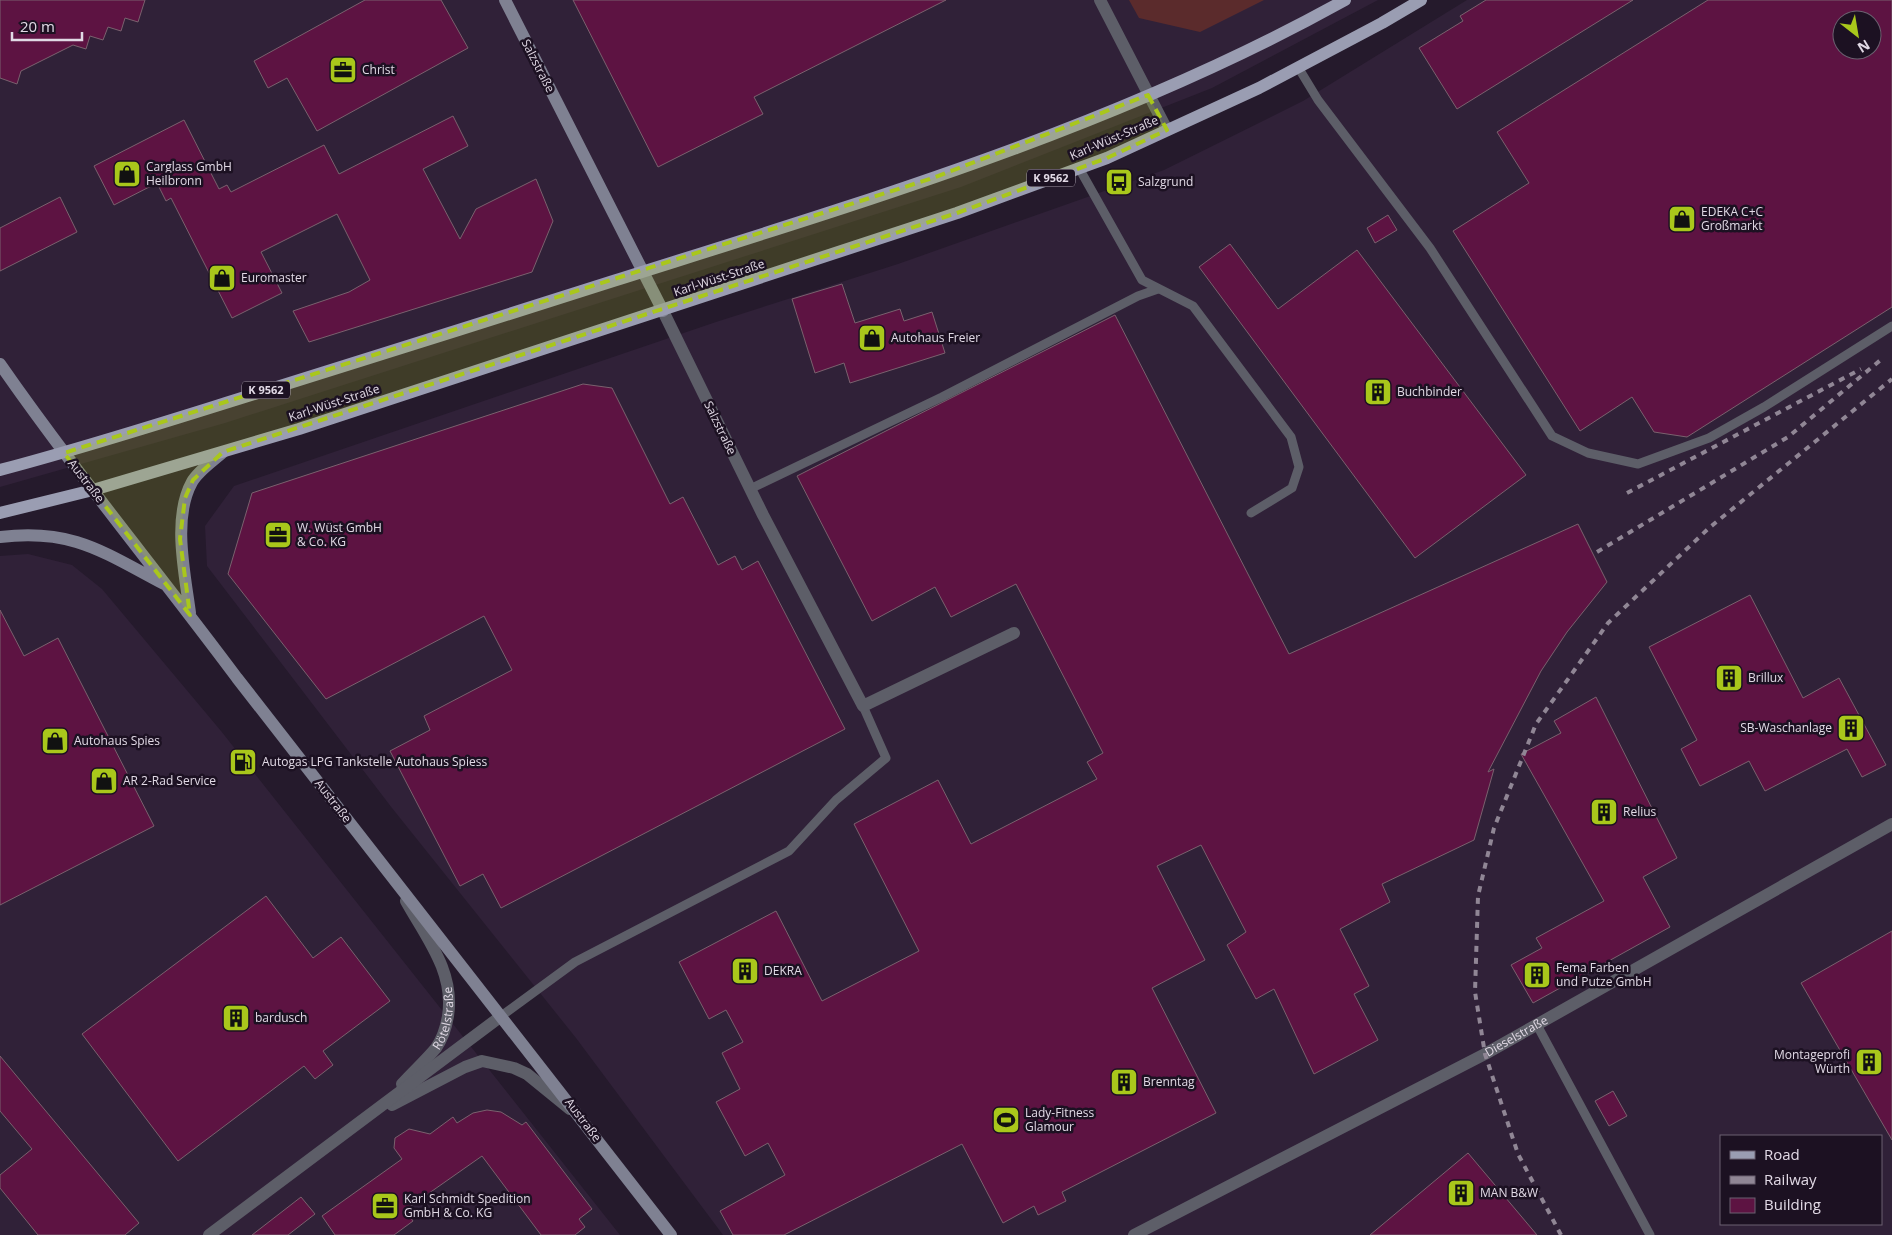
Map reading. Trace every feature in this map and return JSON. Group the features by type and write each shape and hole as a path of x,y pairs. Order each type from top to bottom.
{"main road":[{"name":"Salzstraße","path":"504,0 662,311"},
{"name":"K 9562","path":"0,470 64,453 643,272 933,178 1148,95 1290,29 1345,0"},
{"name":"Karl-Wüst-Straße","path":"0,513 93,490 223,452 662,311 957,213 1079,168 1167,130 1298,67 1382,24 1421,0"},
{"name":"Austraße","path":"0,364 64,453 397,885 671,1235"},
{"path":"190,615 180,539 186,498 192,480 223,452"},
{"path":"0,537 28,533 71,538 88,544 168,586"}],"street":[{"path":"1100,0 1167,130"},
{"name":"Salzstraße","path":"662,311 750,489 863,706"},
{"path":"863,706 1014,634"},
{"name":"Dieselstraße","path":"1134,1235 1537,1025 1892,824"},
{"name":"Rötelstraße","path":"377,1109 436,1047 445,1032 450,1000 448,981 443,966 397,885"},
{"name":"Rötelstraße","path":"209,1235 500,1017"},
{"name":"Rötelstraße","path":"367,1117 465,1067 482,1061 514,1068 527,1074 581,1118"}],"lane":[{"path":"1298,67 1318,100 1430,248 1552,436 1588,453 1638,464 1709,438 1764,407 1892,326"},
{"path":"1079,168 1142,280 1193,306 1291,437 1299,467 1292,488 1251,512"},
{"path":"750,489 942,397 1138,296 1158,289"},
{"path":"500,1017 575,962 789,851 836,800 886,758 863,706"},
{"path":"1537,1025 1650,1235"}],"highlighted area":[{"path":"1148,95 1167,130 1107,158 957,213 223,452 193,480 185,498 180,539 190,615 64,453 933,178"}],"shaded area":[{"path":"0,0 1378,0 1212,88 961,187 225,423 0,487"},
{"path":"1129,0 1264,0 1200,32 1139,18"},
{"path":"1467,0 1892,0 1892,1235 723,1235 576,1038 392,808 207,566 205,526 234,486 716,322 898,264 1164,170 1303,101"},
{"path":"28,554 72,565 102,589 221,731 620,1235 0,1235 0,556"}],"building":[{"path":"0,0 145,0 138,22 125,18 121,31 108,27 103,40 90,36 86,49 73,45 21,71 17,84 0,78"},
{"name":"Christ","path":"365,0 441,0 468,48 317,131 287,78 268,88 254,61"},
{"path":"573,0 946,0 754,97 763,114 658,167"},
{"path":"1486,0 1633,0 1457,109 1419,48 1463,21 1460,16"},
{"name":"EDEKA C+C Großmarkt","path":"1708,0 1892,0 1892,307 1687,437 1654,432 1632,397 1580,431 1453,231 1529,183 1497,132"},
{"path":"453,116 468,146 423,169 460,239 476,209 536,179 553,221 532,272 309,342 293,311 349,292 370,280 337,214 261,252 282,293 232,318 171,198 166,201 157,183 114,205 94,166 184,120 219,189 227,185 231,192 324,145 339,174"},
{"path":"60,197 77,232 0,271 0,228"},
{"path":"1388,215 1397,230 1375,243 1367,228"},
{"name":"Buchbinder","path":"1230,244 1278,309 1357,250 1526,475 1415,558 1199,267"},
{"name":"Autohaus Freier","path":"842,284 855,323 900,309 904,321 932,312 945,353 850,383 844,363 815,373 792,299"},
{"path":"1115,315 1289,654 1578,524 1607,582 1567,632 1541,671 1488,772 1494,769 1474,840 1382,884 1390,902 1340,929 1369,986 1354,994 1378,1040 1314,1074 1274,989 1256,999 1227,945 1246,932 1201,845 1157,866 1205,960 1152,988 1216,1113 1062,1192 1066,1201 1038,1215 1034,1206 1003,1223 962,1144 784,1235 733,1235 720,1211 785,1175 768,1143 745,1156 716,1102 740,1089 722,1053 743,1042 726,1010 709,1019 679,962 776,911 822,1001 919,951 854,824 938,780 971,844 1097,779 1087,762 1103,753 1016,584 951,617 935,587 872,621 797,476"},
{"path":"583,384 612,388 670,504 683,497 718,565 735,556 742,570 758,561 845,729 501,908 483,874 460,886 390,751 430,730 424,716 512,670 484,616 326,699 228,574 252,493"},
{"name":"Brillux","path":"1750,595 1803,698 1839,678 1886,765 1862,777 1847,749 1765,791 1749,761 1700,786 1681,749 1697,740 1649,647"},
{"name":"Autohaus Spies","path":"0,610 24,656 58,638 154,826 0,905"},
{"name":"Relius","path":"1596,697 1677,858 1643,877 1670,927 1533,1003 1511,965 1542,948 1536,938 1604,901 1521,754 1561,733 1554,721"},
{"name":"bardusch","path":"266,896 313,958 341,937 390,1001 323,1051 333,1065 315,1079 304,1066 178,1161 82,1034"},
{"name":"Montageprofi Würth","path":"1892,931 1892,1140 1801,983"},
{"path":"0,1056 139,1223 125,1235 38,1235 0,1188 0,1175 32,1149 0,1111"},
{"path":"1613,1091 1627,1116 1609,1126 1595,1101"},
{"path":"487,1110 501,1112 522,1125 526,1122 592,1209 579,1219 585,1227 575,1235 541,1235 482,1156 405,1210 413,1221 394,1235 335,1235 322,1216 402,1159 394,1148 395,1138 409,1129 430,1134 453,1117 457,1123 473,1113"},
{"name":"MAN B&W","path":"1468,1153 1537,1235 1370,1235"},
{"path":"301,1197 315,1214 288,1235 252,1235"}],"railway":[{"path":"1597,552 1788,437 1883,358"},
{"path":"1627,493 1861,369"},
{"path":"1561,1235 1518,1154 1485,1054 1475,992 1478,896 1494,828 1536,724 1608,623 1709,528 1892,379"}],"place":[{"name":"Christ","path":"343,70"},
{"name":"Carglass GmbH Heilbronn","path":"127,174"},
{"name":"Salzgrund","path":"1119,182"},
{"name":"EDEKA C+C Großmarkt","path":"1682,219"},
{"name":"Euromaster","path":"222,278"},
{"name":"Autohaus Freier","path":"872,338"},
{"name":"Buchbinder","path":"1378,392"},
{"name":"W. Wüst GmbH & Co. KG","path":"278,535"},
{"name":"Brillux","path":"1729,678"},
{"name":"SB-Waschanlage","path":"1851,728"},
{"name":"Autohaus Spies","path":"55,741"},
{"name":"Autogas LPG Tankstelle Autohaus Spiess","path":"243,762"},
{"name":"AR 2-Rad Service","path":"104,781"},
{"name":"Relius","path":"1604,812"},
{"name":"DEKRA","path":"745,971"},
{"name":"Fema Farben und Putze GmbH","path":"1537,975"},
{"name":"bardusch","path":"236,1018"},
{"name":"Montageprofi Würth","path":"1869,1062"},
{"name":"Brenntag","path":"1124,1082"},
{"name":"Lady-Fitness Glamour","path":"1006,1120"},
{"name":"MAN B&W","path":"1461,1193"},
{"name":"Karl Schmidt Spedition GmbH & Co. KG","path":"385,1206"}]}
